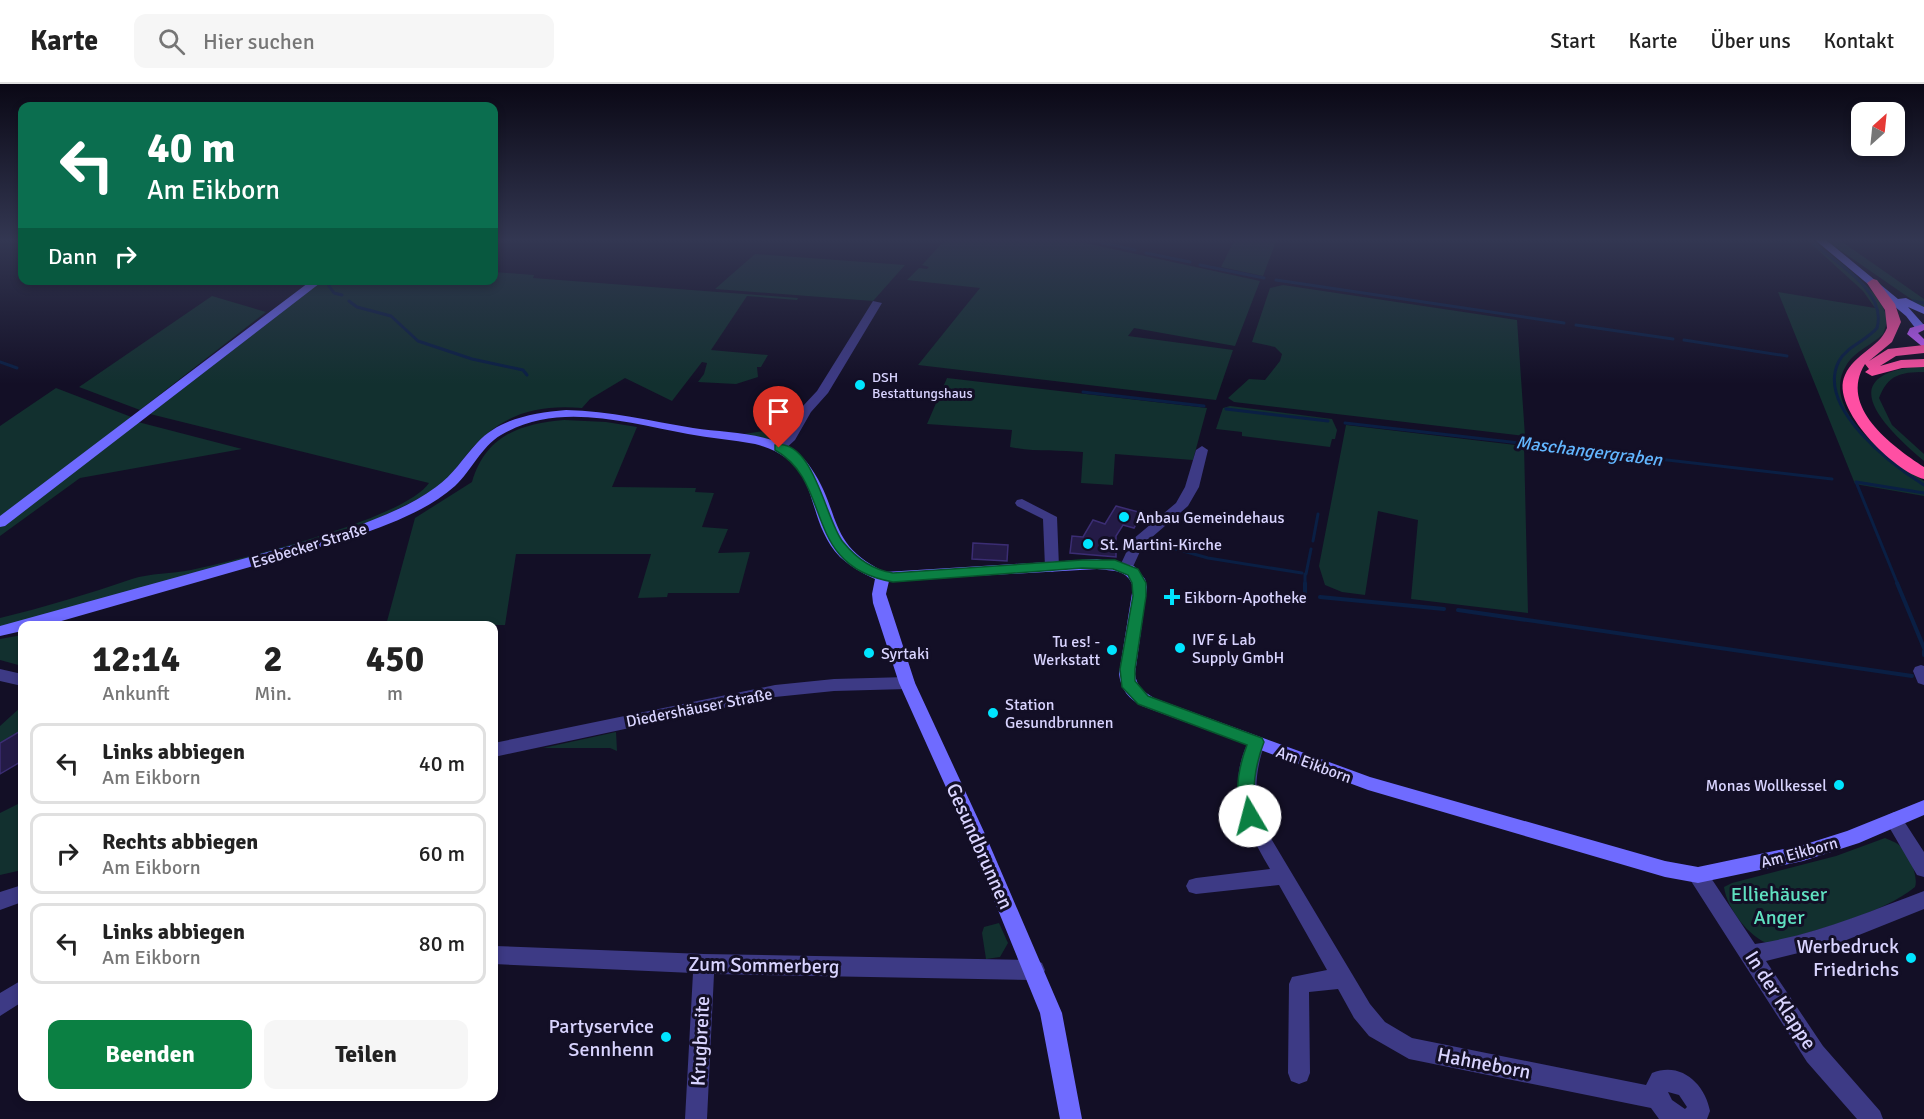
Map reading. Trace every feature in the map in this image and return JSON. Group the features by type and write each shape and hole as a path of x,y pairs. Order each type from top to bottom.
{"highway":[{"path":"1875,287 1888,304 1895,326 1891,336 1857,364 1852,375 1851,400 1859,415 1877,436 1924,474"},
{"path":"1872,353 1910,341 1922,334"},
{"path":"1922,334 1874,362 1865,374 1861,389 1872,418 1895,445 1924,468"},
{"path":"1865,374 1891,365 1924,363"}],"street":[{"path":"0,523 308,287"},
{"path":"1877,287 1910,314 1922,334"},
{"path":"1883,287 1924,311"},
{"path":"1889,292 1922,334"},
{"path":"877,303 822,393 806,410 791,437 779,448 794,456 806,470 836,543 860,565 883,577 1097,564 1126,568 1137,543 1181,506 1192,487 1202,450"},
{"name":"Esebecker Straße","path":"41,621 321,543 372,525 438,491 456,476 490,437 509,425 528,418 565,414 618,418 737,438 779,448"},
{"path":"1022,503 1050,517 1052,567"},
{"name":"Am Eikborn","path":"1126,568 1135,574 1140,587 1127,674 1128,683 1134,693 1143,700 1256,742 1420,799 1665,869 1698,874 1803,853 1924,807"},
{"name":"Gesundbrunnen","path":"883,577 879,594 881,603 907,683 1035,970 1051,1013 1071,1119"},
{"name":"Esebecker Straße","path":"0,631 18,627"},
{"path":"0,675 18,679"},
{"name":"Diedershäuser Straße","path":"498,749 775,691 834,685 907,683"},
{"name":"Hahneborn","path":"1256,742 1247,765 1246,796 1258,833 1368,1020 1387,1037 1408,1048 1657,1098 1663,1108 1682,1119"},
{"path":"1894,820 1924,869"},
{"name":"In der Klappe","path":"1698,874 1815,1054 1872,1119"},
{"path":"1196,886 1285,876"},
{"path":"0,901 18,895"},
{"path":"1751,954 1776,952 1889,916 1924,900"},
{"name":"Zum Sommerberg","path":"498,955 704,964 1035,970"},
{"name":"Krugbreite","path":"696,1119 704,964"},
{"path":"1299,1073 1299,984 1343,978"},
{"path":"0,1006 18,993"},
{"path":"1657,1098 1656,1088 1660,1081 1669,1080 1681,1083 1698,1101 1700,1111 1691,1119"}],"green space":[{"path":"314,287 656,287 798,298 797,300 747,296 711,350 768,355 761,367 757,367 758,377 736,384 698,382 704,374 707,363 702,362 672,401 625,378 590,399 582,408 548,408 518,415 505,421 480,440 450,476 437,487 406,505 351,530 25,621 18,621 18,623 0,628 0,618 139,577 191,570 245,557 356,524 414,497 429,483 150,414"},
{"path":"717,287 885,287 873,301 715,289"},
{"path":"974,287 1258,287 1235,346 1134,328 1128,336 1233,350 1216,400 918,365 980,288"},
{"path":"1298,287 1517,320 1525,436 1234,402 1228,398 1249,379 1265,380 1280,361 1282,354 1275,347 1252,342 1270,288"},
{"path":"1859,287 1868,287 1875,296 1882,306 1887,321 1883,334 1854,355 1847,364 1840,382 1842,399 1850,416 1862,432 1894,460 1924,481 1924,496 1855,484 1778,292 1875,308"},
{"path":"1894,287 1907,287 1924,299 1924,308"},
{"path":"212,296 266,312 140,410 79,387"},
{"path":"1924,366 1924,372 1896,376 1886,384 1879,398 1892,425 1924,454 1924,461 1893,432 1881,417 1873,403 1872,390 1878,379 1895,371"},
{"path":"947,378 1207,408 1193,460 1115,454 1113,485 1081,483 1083,452 1010,447 1012,430 927,424"},
{"path":"56,388 134,418 0,519 0,426"},
{"path":"1230,406 1332,419 1337,430 1335,439 1332,439 1330,447 1242,436 1242,432 1216,429 1223,408"},
{"path":"564,420 606,422 637,427 612,487 696,488 695,492 714,493 702,527 728,529 718,553 750,552 739,593 668,593 667,597 638,598 651,554 516,554 505,625 498,625 498,621 387,621 415,518 472,482 486,453 507,435 519,429"},
{"path":"138,422 242,449 80,478 0,536 0,527"},
{"path":"783,423 792,425 786,438 778,440 737,435 770,430"},
{"path":"1346,425 1524,446 1528,613 1411,599 1418,520 1378,511 1365,595 1342,592 1325,585 1319,566"},
{"path":"18,636 18,665 0,660 0,639"},
{"path":"18,710 18,763 0,774 0,726"},
{"path":"616,732 617,751 610,748 543,748"},
{"path":"18,804 18,871 0,875 0,813"},
{"name":"Elliehäuser Anger","path":"1885,838 1898,844 1906,853 1914,871 1915,887 1865,914 1769,944 1747,929 1729,904 1724,887 1732,883 1836,856"},
{"path":"999,923 1008,943 1000,957 986,959 982,933 984,927"}],"building":[{"path":"1116,506 1142,513 1134,528 1123,525 1116,536 1116,557 1070,553 1072,536 1083,537 1093,520 1105,524"},
{"path":"973,543 1008,545 1007,561 972,559"},
{"path":"18,732 18,763 0,774 0,743"}],"waterway":[{"path":"330,287 334,293 342,295"},
{"path":"1325,287 1564,323"},
{"path":"1865,287 1874,301 1878,314 1877,328 1847,351 1839,361 1834,379 1838,397 1860,433 1894,464 1924,485"},
{"path":"349,301 357,307 391,316 418,341 472,359 523,370 527,375"},
{"path":"1913,301 1924,303"},
{"path":"1576,325 1673,339"},
{"path":"1684,340 1787,356"},
{"path":"0,362 17,368"},
{"name":"Maschangergraben","path":"1083,392 1204,406"},
{"name":"Maschangergraben","path":"1226,409 1328,421"},
{"name":"Maschangergraben","path":"1345,423 1832,479"},
{"path":"1898,585 1856,482 1924,493"},
{"path":"1313,541 1318,514"},
{"path":"1176,549 1208,558 1302,573"},
{"path":"1306,574 1311,549"},
{"path":"1305,574 1305,594"},
{"path":"1897,583 1924,648"},
{"path":"1320,597 1444,609"},
{"path":"1458,610 1912,676"}],"place":[{"name":"DSH Bestattungshaus","path":"860,385"},
{"name":"Anbau Gemeindehaus","path":"1124,517"},
{"name":"St. Martini-Kirche","path":"1088,544"},
{"name":"Eikborn-Apotheke","path":"1172,597"},
{"name":"IVF & Lab Supply GmbH","path":"1180,648"},
{"name":"Tu es! - Werkstatt","path":"1112,650"},
{"name":"Syrtaki","path":"869,653"},
{"name":"Station Gesundbrunnen","path":"993,713"},
{"name":"Monas Wollkessel","path":"1839,785"},
{"name":"Werbedruck Friedrichs","path":"1911,958"},
{"name":"Partyservice Sennhenn","path":"666,1037"}],"route":[{"path":"779,448 794,456 806,470 827,526 836,543 860,565 877,575 893,578 1082,564 1115,565 1133,572 1138,579 1140,596 1127,669 1128,683 1134,693 1143,700 1256,742 1247,765 1246,796 1250,816"}]}
